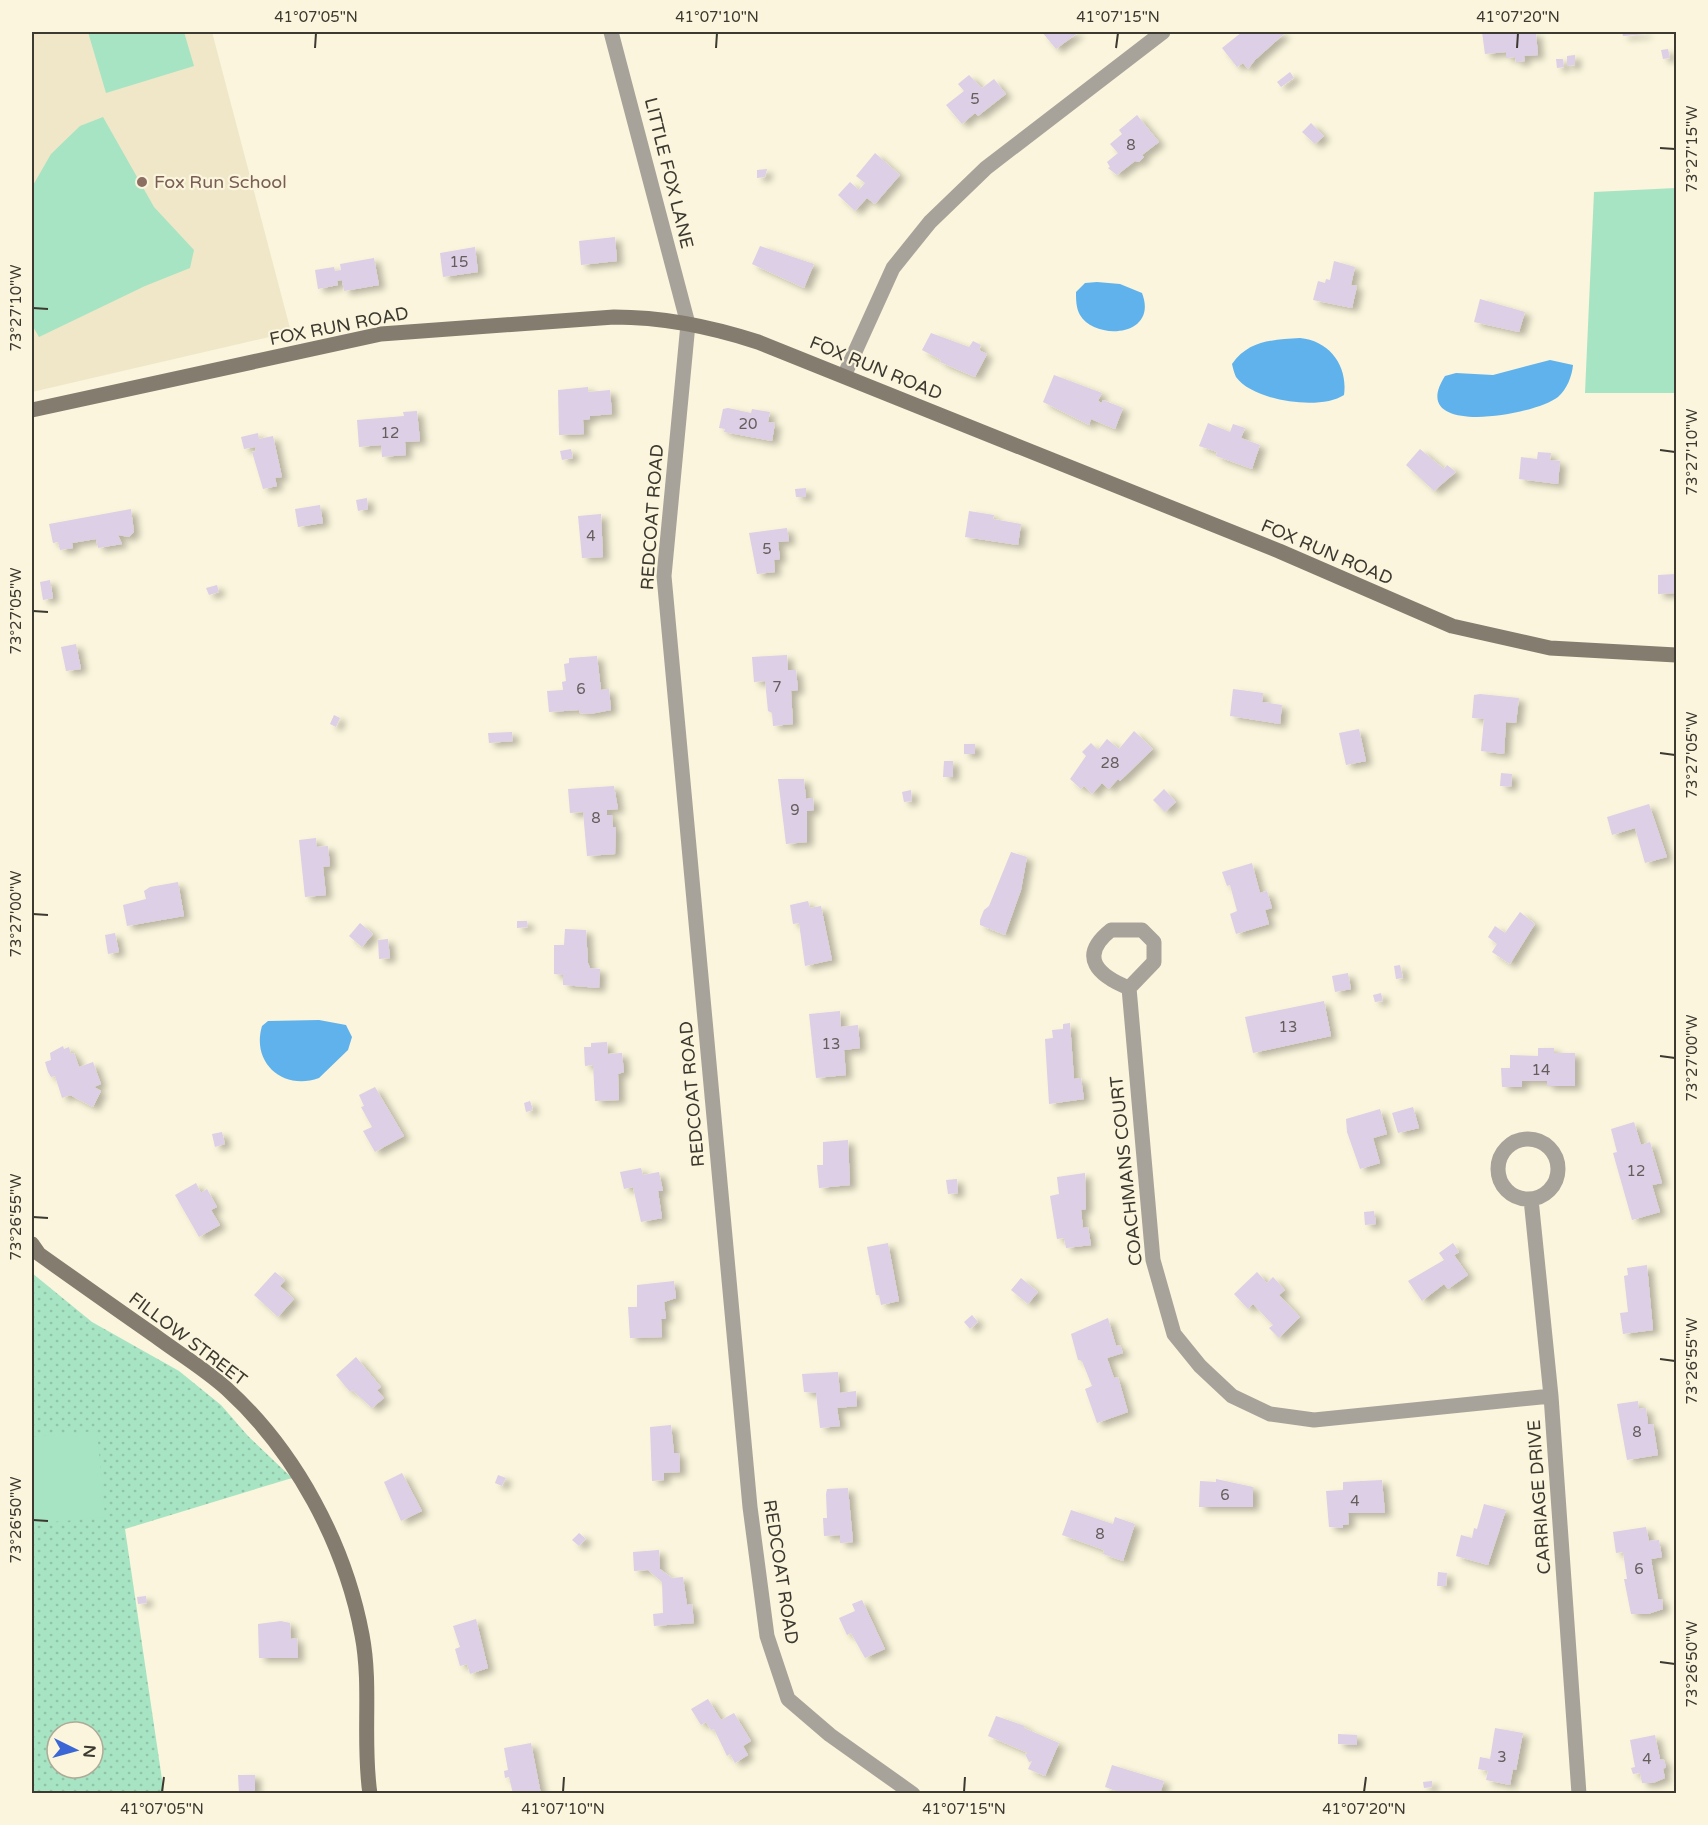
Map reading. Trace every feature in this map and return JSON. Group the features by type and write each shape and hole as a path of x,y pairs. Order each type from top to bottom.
{"street":[{"name":"LITTLE FOX LANE","path":"611,32 688,324"},
{"path":"844,376 893,268 930,222 986,168 1163,32"},
{"name":"FOX RUN ROAD","path":"32,410 381,334 614,317 636,317 688,324 723,330 758,342 1279,551 1452,626 1550,648 1677,655"},
{"name":"REDCOAT ROAD","path":"688,324 664,576 750,1507 767,1636 788,1699 830,1735 914,1794"},
{"name":"COACHMANS COURT","path":"1129,988 1153,1260 1174,1335 1200,1366 1232,1396 1270,1414 1314,1420 1551,1396"},
{"name":"CARRIAGE DRIVE","path":"1531,1199 1551,1396 1579,1794"},
{"name":"FILLOW STREET","path":"32,1244 39,1254 226,1388 264,1426 303,1481 351,1588 363,1638 367,1691 366,1767 370,1794"}],"shaded area":[{"name":"Fox Run School","path":"32,32 212,32 291,332 32,392"}],"green space":[{"path":"88,32 184,32 194,66 106,93"},
{"path":"103,117 154,207 194,250 190,268 145,286 39,337 32,325 32,187 51,154 80,126"},
{"path":"1676,188 1676,393 1585,393 1594,192"},
{"path":"32,1273 92,1322 179,1371 221,1405 248,1436 292,1478 125,1529 164,1793 32,1793"},
{"path":"97,1431 105,1517 32,1524 32,1437"}],"water":[{"path":"1085,283 1120,284 1142,293 1145,308 1142,319 1134,326 1111,331 1098,329 1088,323 1080,315 1076,304 1076,292"},
{"path":"1300,338 1320,344 1335,357 1343,374 1344,395 1333,400 1319,402 1287,401 1257,392 1236,377 1232,364 1246,350 1271,341"},
{"path":"1550,360 1573,365 1570,378 1561,394 1545,404 1501,415 1478,417 1457,415 1442,408 1437,395 1445,376 1456,373 1493,375"},
{"path":"319,1020 346,1025 352,1037 348,1050 319,1078 293,1081 273,1071 261,1052 262,1026 268,1021"}],"building":[{"path":"1042,32 1079,32 1056,49"},
{"path":"1242,32 1281,32 1284,34 1248,69 1243,63 1237,67 1222,48"},
{"path":"1482,32 1536,33 1538,55 1524,56 1525,61 1516,62 1515,57 1506,58 1506,52 1485,54"},
{"path":"1622,32 1645,32 1646,34 1623,36"},
{"path":"1668,49 1670,58 1663,59 1661,50"},
{"path":"1575,55 1575,65 1567,66 1567,56"},
{"path":"1556,59 1563,59 1564,67 1557,68"},
{"path":"1290,72 1294,78 1281,87 1277,82"},
{"path":"969,75 982,88 994,79 1006,94 978,116 975,113 962,124 946,105 964,91 958,84"},
{"path":"1137,115 1159,142 1142,155 1144,157 1139,162 1135,161 1117,175 1108,168 1110,167 1107,162 1118,153 1110,144 1122,134 1119,130"},
{"path":"1311,123 1324,136 1315,144 1302,132"},
{"path":"875,153 900,175 875,204 867,198 855,211 838,195 850,182 859,190 865,183 856,176"},
{"path":"767,169 765,177 757,178 757,170"},
{"path":"615,237 617,261 581,265 579,241"},
{"path":"760,246 814,264 804,288 752,264"},
{"path":"475,247 478,272 443,277 440,253"},
{"path":"374,258 379,285 344,291 342,280 337,281 338,285 318,289 315,270 334,267 335,271 341,270 340,264"},
{"path":"1334,261 1355,267 1351,285 1357,286 1352,308 1313,300 1318,281 1325,283 1326,279 1330,280"},
{"path":"1480,299 1525,312 1519,332 1474,322"},
{"path":"931,333 969,347 973,341 981,345 979,350 987,354 975,377 940,362 941,360 922,350"},
{"path":"1054,375 1102,393 1098,401 1102,403 1103,400 1123,408 1115,429 1091,419 1089,425 1043,402"},
{"path":"588,387 588,392 610,390 612,414 590,416 590,419 583,420 584,434 559,435 558,390"},
{"path":"723,409 751,413 752,409 770,412 768,422 775,423 772,441 724,432 725,429 719,428"},
{"path":"417,411 420,441 405,442 406,455 382,457 381,445 359,447 357,420 404,416 403,412"},
{"path":"1208,423 1230,432 1233,424 1245,428 1241,438 1260,445 1252,469 1216,456 1217,452 1199,446"},
{"path":"258,433 259,439 273,436 282,477 275,478 277,486 263,489 252,452 256,451 255,447 244,449 241,437"},
{"path":"571,449 573,458 562,460 560,451"},
{"path":"1420,449 1444,469 1447,465 1456,472 1434,491 1406,465"},
{"path":"1538,452 1551,453 1550,460 1560,461 1558,484 1519,479 1521,457 1537,459"},
{"path":"806,488 806,497 796,497 795,489"},
{"path":"367,498 368,509 358,511 356,500"},
{"path":"320,505 323,523 298,527 295,509"},
{"path":"131,509 134,532 129,537 118,535 122,544 98,548 96,539 72,543 73,548 60,550 58,542 53,543 49,524"},
{"path":"969,511 994,515 993,519 1021,524 1018,545 965,537"},
{"path":"601,514 603,557 582,558 578,516"},
{"path":"787,528 789,541 778,542 780,559 774,560 775,572 757,574 749,533"},
{"path":"1676,574 1676,593 1658,594 1658,575"},
{"path":"50,580 53,598 43,600 40,582"},
{"path":"217,585 219,592 209,595 206,588"},
{"path":"76,644 81,669 66,671 61,647"},
{"path":"787,655 788,670 796,670 798,690 791,691 793,724 773,726 772,713 768,711 765,681 754,682 752,657"},
{"path":"597,656 601,690 609,689 611,710 590,714 580,713 579,710 549,712 547,691 563,690 562,682 566,681 564,664 569,663 569,658"},
{"path":"1233,689 1263,693 1262,702 1282,705 1280,724 1230,716"},
{"path":"1474,695 1519,698 1516,723 1506,722 1504,754 1481,751 1484,719 1472,718"},
{"path":"334,715 340,718 336,727 330,724"},
{"path":"1359,729 1366,761 1346,765 1339,733"},
{"path":"1134,731 1153,749 1120,781 1118,779 1109,789 1102,783 1092,794 1084,786 1081,789 1070,779 1086,756 1082,752 1091,743 1098,750 1107,739 1119,749"},
{"path":"512,732 513,741 489,743 488,733"},
{"path":"964,744 975,744 975,754 964,754"},
{"path":"944,761 953,761 953,777 943,777"},
{"path":"1501,773 1512,774 1511,787 1500,786"},
{"path":"778,779 804,779 806,799 813,798 814,810 807,811 807,842 786,844"},
{"path":"614,786 618,809 607,810 607,815 612,815 613,827 616,827 615,854 587,856 583,812 570,813 568,789"},
{"path":"1164,789 1176,802 1165,812 1153,800"},
{"path":"911,790 912,801 904,802 902,792"},
{"path":"1649,804 1667,857 1645,863 1635,828 1612,835 1607,817"},
{"path":"316,838 317,847 328,846 330,866 323,867 326,895 305,897 299,840"},
{"path":"1011,852 1027,857 1021,890 1005,935 980,925 980,920 984,910 989,906"},
{"path":"1252,863 1260,893 1267,891 1272,908 1265,910 1269,924 1236,934 1230,914 1237,911 1230,885 1227,886 1222,872"},
{"path":"178,882 184,916 127,926 123,905 146,899 144,891 150,887"},
{"path":"808,901 810,908 821,906 832,960 805,966 799,923 793,924 790,905"},
{"path":"1520,912 1535,924 1510,964 1492,952 1497,944 1488,937 1495,926 1505,933"},
{"path":"517,921 527,921 528,927 517,928"},
{"path":"360,923 373,934 362,947 349,936"},
{"path":"565,929 586,930 588,963 590,968 600,969 599,988 563,985 563,975 554,974 554,945 564,945"},
{"path":"115,933 119,952 108,954 105,935"},
{"path":"388,939 390,958 379,959 378,940"},
{"path":"1400,965 1403,978 1396,979 1394,966"},
{"path":"1348,973 1351,989 1335,992 1332,976"},
{"path":"1381,993 1383,1001 1375,1002 1373,995"},
{"path":"1324,1001 1331,1036 1253,1053 1245,1017"},
{"path":"840,1011 841,1027 858,1025 860,1048 844,1050 846,1075 816,1078 809,1014"},
{"path":"1070,1023 1074,1079 1081,1078 1084,1099 1049,1104 1045,1039 1053,1038 1052,1030 1063,1029 1063,1024"},
{"path":"607,1042 608,1054 622,1053 624,1072 618,1074 619,1100 595,1101 593,1065 585,1066 584,1047 591,1047 591,1043"},
{"path":"63,1046 64,1049 69,1047 71,1054 74,1053 79,1067 93,1062 101,1084 94,1087 101,1091 93,1107 70,1095 62,1098 55,1076 51,1077 48,1072 45,1062 51,1060 50,1053"},
{"path":"1538,1048 1554,1048 1554,1053 1575,1053 1575,1086 1547,1086 1547,1081 1522,1081 1522,1087 1502,1087 1501,1068 1510,1068 1510,1055 1538,1056"},
{"path":"375,1087 404,1136 375,1152 363,1131 372,1127 361,1107 364,1106 359,1095"},
{"path":"530,1101 533,1110 526,1112 524,1103"},
{"path":"1413,1107 1419,1128 1398,1133 1392,1113"},
{"path":"1380,1109 1387,1134 1373,1138 1380,1163 1360,1169 1347,1132 1346,1119"},
{"path":"1634,1122 1641,1145 1650,1142 1662,1183 1652,1185 1660,1212 1632,1220 1613,1153 1617,1152 1611,1129"},
{"path":"222,1132 225,1144 215,1147 212,1134"},
{"path":"848,1140 850,1185 819,1188 817,1165 823,1165 823,1142"},
{"path":"641,1168 643,1175 659,1172 663,1191 658,1191 662,1218 641,1222 633,1187 624,1189 620,1172"},
{"path":"1085,1173 1086,1209 1081,1210 1083,1228 1088,1227 1091,1245 1066,1248 1064,1238 1057,1239 1050,1196 1059,1194 1057,1177"},
{"path":"957,1179 958,1193 948,1194 946,1180"},
{"path":"196,1183 201,1193 207,1189 217,1207 211,1210 220,1225 199,1237 175,1195"},
{"path":"1374,1211 1376,1224 1365,1225 1364,1212"},
{"path":"888,1243 899,1301 881,1305 879,1295 876,1295 867,1247"},
{"path":"1453,1243 1459,1252 1454,1255 1468,1275 1448,1289 1444,1284 1422,1301 1408,1281 1444,1260 1439,1253"},
{"path":"1647,1265 1653,1330 1623,1334 1620,1313 1628,1312 1624,1276 1628,1275 1627,1268"},
{"path":"275,1272 285,1280 280,1286 294,1299 278,1317 254,1295"},
{"path":"1257,1272 1267,1283 1273,1277 1285,1290 1279,1295 1300,1317 1279,1338 1269,1328 1273,1325 1253,1304 1248,1309 1234,1294"},
{"path":"1021,1278 1038,1292 1028,1304 1011,1290"},
{"path":"674,1281 676,1298 664,1302 666,1319 661,1319 662,1337 630,1338 628,1307 637,1307 637,1285"},
{"path":"972,1315 978,1322 970,1329 964,1322"},
{"path":"1108,1318 1116,1346 1120,1345 1123,1353 1107,1358 1114,1378 1118,1377 1128,1412 1097,1423 1085,1389 1092,1386 1082,1361 1078,1360 1071,1334"},
{"path":"356,1357 381,1387 377,1390 384,1398 372,1408 352,1390 350,1392 336,1375"},
{"path":"838,1372 840,1393 856,1391 857,1406 837,1408 840,1426 820,1428 816,1393 804,1392 802,1374"},
{"path":"1638,1401 1639,1409 1646,1408 1648,1424 1653,1424 1658,1455 1627,1460 1617,1404"},
{"path":"671,1425 674,1453 679,1453 680,1472 664,1473 664,1480 652,1481 650,1427"},
{"path":"402,1473 422,1511 401,1521 384,1482"},
{"path":"498,1475 506,1478 502,1486 495,1483"},
{"path":"1216,1479 1253,1487 1253,1507 1199,1507 1200,1481 1216,1482"},
{"path":"1382,1480 1385,1513 1348,1513 1349,1524 1343,1525 1343,1528 1329,1527 1326,1491 1343,1490 1343,1482"},
{"path":"848,1488 853,1542 840,1543 840,1535 824,1536 823,1518 827,1518 826,1494 827,1489"},
{"path":"1484,1504 1506,1510 1488,1565 1456,1556 1461,1535 1472,1538 1474,1528 1477,1529"},
{"path":"1071,1510 1113,1524 1115,1517 1135,1524 1123,1561 1103,1554 1104,1550 1062,1535"},
{"path":"1646,1527 1649,1541 1659,1540 1662,1557 1651,1559 1658,1599 1662,1599 1663,1609 1648,1614 1631,1614 1624,1579 1627,1579 1623,1552 1616,1553 1613,1532"},
{"path":"579,1533 586,1539 579,1546 572,1540"},
{"path":"659,1550 660,1569 672,1578 683,1577 687,1605 692,1604 694,1623 654,1626 653,1614 663,1613 662,1582 648,1570 634,1571 633,1552"},
{"path":"1438,1572 1447,1573 1446,1586 1437,1586"},
{"path":"146,1596 147,1603 138,1604 137,1597"},
{"path":"862,1600 885,1649 865,1658 851,1633 847,1635 839,1618 855,1611 852,1604"},
{"path":"476,1619 488,1668 470,1674 467,1664 460,1666 455,1649 460,1647 453,1626"},
{"path":"281,1621 290,1623 291,1639 297,1638 298,1658 259,1658 258,1624"},
{"path":"708,1699 721,1720 734,1713 751,1741 743,1746 748,1755 735,1763 730,1754 727,1756 714,1729 711,1730 706,1722 701,1725 691,1709"},
{"path":"996,1716 1025,1726 1024,1728 1059,1743 1045,1776 1028,1769 1032,1761 1029,1762 1025,1754 1028,1753 988,1736"},
{"path":"1495,1728 1523,1733 1516,1770 1513,1769 1510,1785 1486,1780 1488,1771 1478,1769 1480,1757 1490,1759"},
{"path":"1338,1734 1357,1735 1357,1745 1338,1744"},
{"path":"1655,1735 1660,1759 1664,1760 1666,1767 1663,1769 1665,1778 1653,1783 1642,1783 1640,1773 1633,1774 1631,1768 1635,1767 1630,1740"},
{"path":"531,1743 541,1794 513,1794 509,1777 505,1778 504,1771 508,1770 504,1748"},
{"path":"1112,1765 1164,1781 1160,1794 1125,1794 1105,1787"},
{"path":"238,1775 255,1775 255,1792 239,1793"},
{"path":"1432,1781 1432,1787 1424,1788 1423,1782"}],"place":[{"name":"Fox Run School","path":"142,182"}]}
